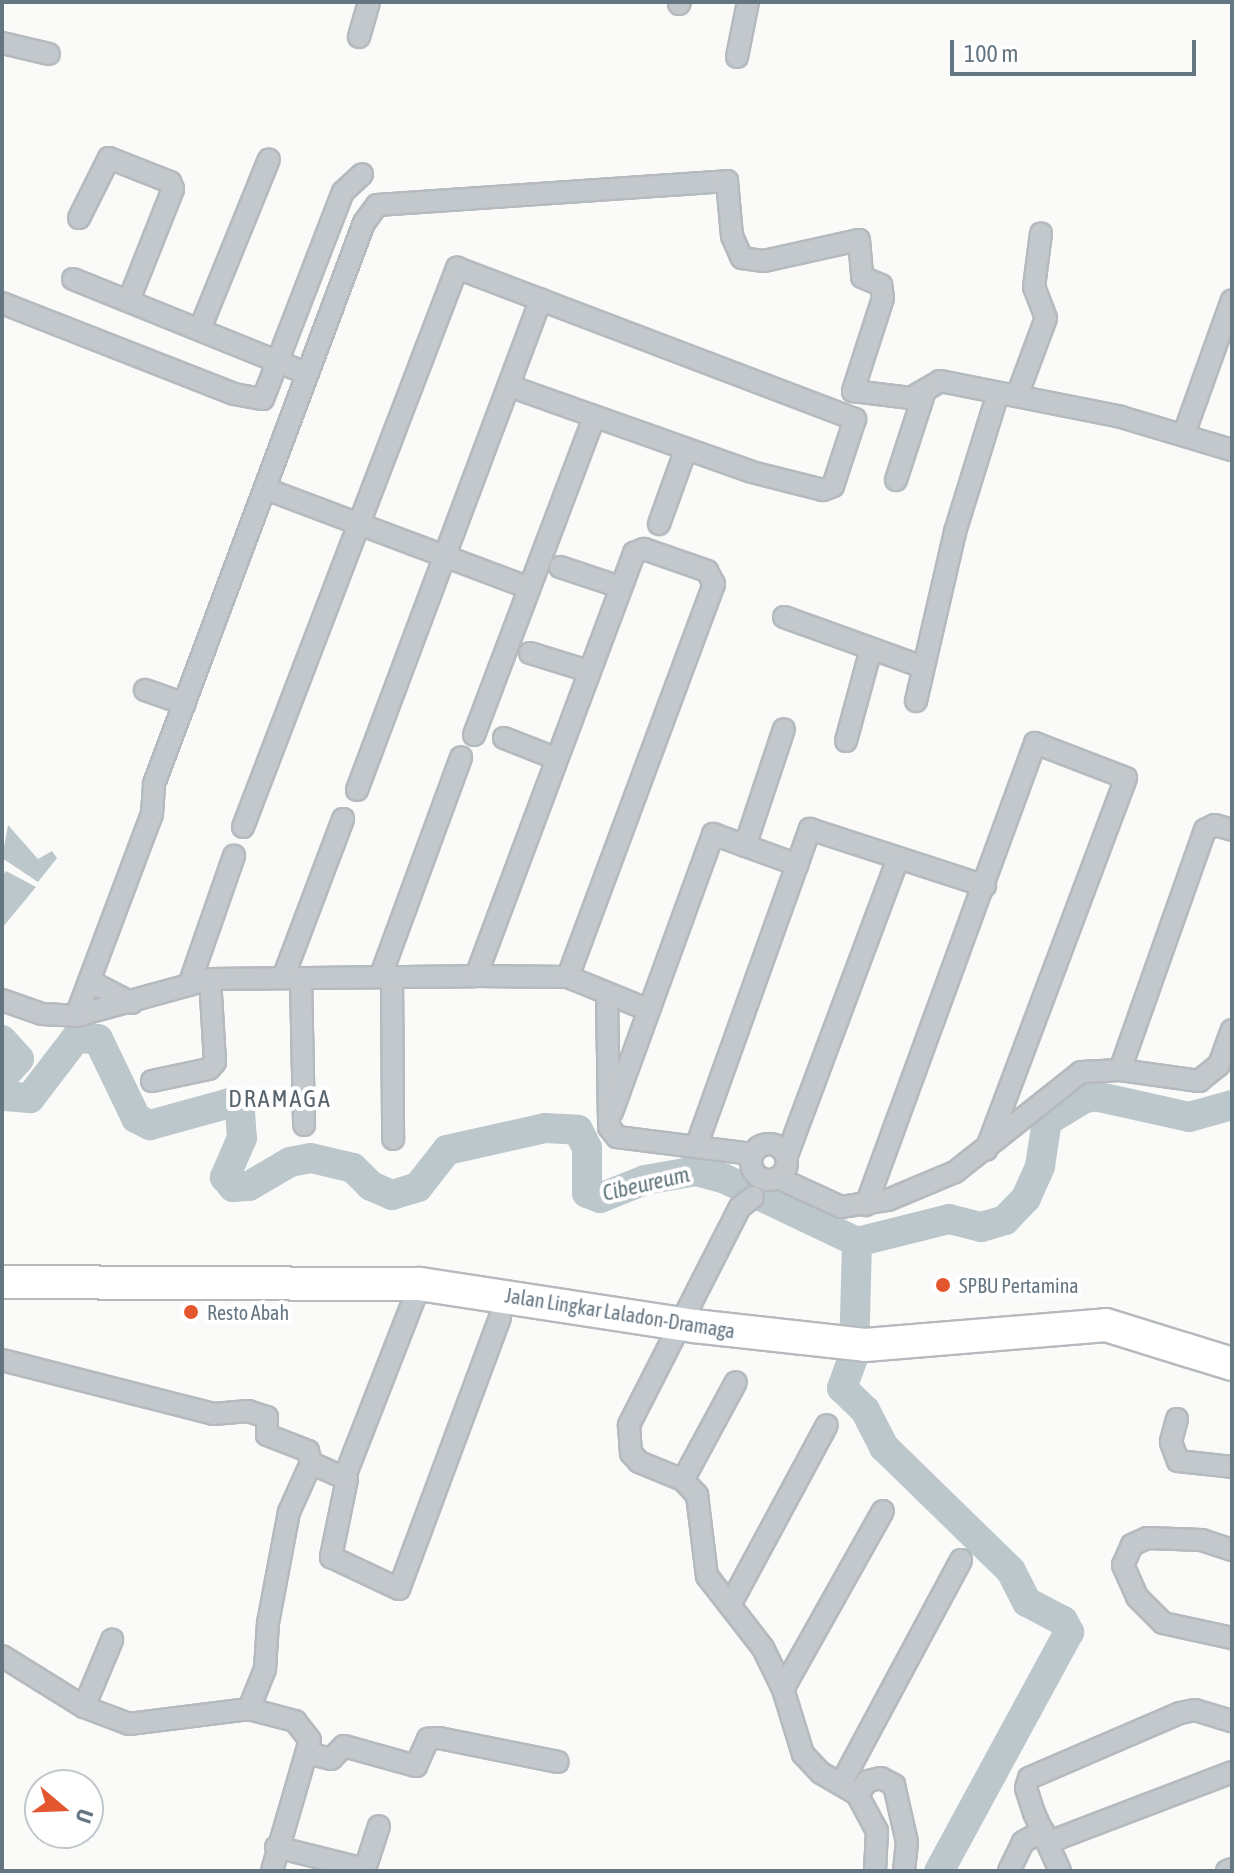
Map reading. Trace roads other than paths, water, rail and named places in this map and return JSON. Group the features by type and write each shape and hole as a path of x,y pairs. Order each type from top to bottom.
{"main road":[{"name":"Jalan Lingkar Laladon-Dramaga","path":"2,1282 420,1284 687,1325 851,1344 1106,1325 1232,1364"}],"street":[{"path":"359,37 369,2"},
{"path":"737,57 748,2"},
{"path":"2,43 49,54"},
{"path":"79,218 109,158 170,182 173,189 129,300"},
{"path":"200,329 269,159"},
{"path":"2,303 252,400 267,394 343,192 362,174"},
{"path":"76,1016 152,814 154,784 364,223 377,205 727,181 732,236 742,258 764,261 859,240 862,277 883,290 853,391 895,398 925,391 940,381 1184,434 1232,450"},
{"path":"916,701 955,532 1008,394 1046,318 1034,287 1041,233"},
{"path":"243,827 457,268 855,419 828,489 773,479 509,386"},
{"path":"73,279 308,374"},
{"path":"357,790 541,299"},
{"path":"1184,434 1232,300"},
{"path":"896,480 925,391"},
{"path":"474,735 594,417"},
{"path":"659,524 686,449"},
{"path":"266,489 529,588"},
{"path":"476,976 620,587 634,553 644,549 707,571 714,584 568,977"},
{"path":"560,567 620,587"},
{"path":"784,617 923,667"},
{"path":"846,741 871,649"},
{"path":"530,653 588,671"},
{"path":"145,690 185,704"},
{"path":"745,846 784,729"},
{"path":"504,738 555,758"},
{"path":"866,1205 1035,743 1126,778 986,1150"},
{"path":"393,1139 387,976 461,757"},
{"path":"304,1125 292,979 343,819"},
{"path":"1120,1070 1205,830 1215,825 1232,830"},
{"path":"696,1147 810,829 985,886"},
{"path":"752,1154 617,1137 609,1127 713,834 798,865"},
{"path":"189,985 234,856"},
{"path":"875,1871 877,1831 849,1788 821,1773 803,1754 783,1689 763,1648 704,1568 702,1507 683,1480 639,1462 630,1446 629,1425 774,1174 898,858"},
{"path":"2,1000 42,1014 76,1016 210,979 568,977 649,1010"},
{"path":"152,1081 209,1069 215,1062 210,979"},
{"path":"89,981 132,1003"},
{"path":"607,994 612,1112"},
{"path":"774,1174 763,1144 752,1154 751,1166 841,1207 866,1205 955,1172 1081,1072 1120,1070 1199,1081 1219,1065 1232,1030"},
{"path":"420,1284 345,1476 331,1557 402,1589 500,1317"},
{"path":"2,1360 214,1414 248,1411 267,1417 267,1435 308,1451 311,1463 286,1526 265,1669 249,1709"},
{"path":"683,1480 736,1382"},
{"path":"1177,1419 1171,1442 1178,1461 1232,1467"},
{"path":"730,1605 827,1425"},
{"path":"311,1463 345,1476"},
{"path":"783,1689 883,1511"},
{"path":"1232,1550 1202,1540 1147,1538 1132,1545 1123,1565 1137,1597 1163,1623 1232,1638"},
{"path":"849,1788 961,1560"},
{"path":"84,1707 112,1640"},
{"path":"2,1656 127,1731 249,1709 295,1721 310,1740 276,1847 272,1871"},
{"path":"1060,1871 1026,1788 1037,1772 1180,1713 1195,1710 1232,1721"},
{"path":"307,1753 331,1759 344,1746 416,1766 428,1739 439,1738 558,1762"},
{"path":"1009,1871 1023,1842 1046,1837 1232,1772"},
{"path":"849,1788 881,1778 894,1785 907,1842 904,1871"},
{"path":"869,1817 880,1822 901,1812"},
{"path":"276,1847 365,1869 379,1826"}],"waterway":[{"name":"Cibeureum","path":"2,1083 5,1096 30,1098 76,1038 98,1039 136,1118 150,1125 230,1103 240,1111 242,1138 225,1177 233,1187 249,1186 290,1162 311,1158 353,1168 371,1186 392,1195 418,1187 447,1150 545,1128 578,1130 587,1148 587,1193 600,1198 645,1180 696,1171 723,1178 857,1242 949,1219 981,1227 1005,1220 1026,1198 1040,1166 1047,1121 1083,1099 1095,1096 1189,1117 1232,1105"},
{"name":"Cibeureum","path":"2,1040 19,1059 2,1078"},
{"path":"857,1242 854,1355 842,1388 865,1410 884,1447 1011,1571 1027,1602 1063,1621 1069,1632 939,1871"}],"place":[{"name":"SPBU Pertamina","path":"943,1285"},
{"name":"Resto Abah","path":"191,1312"}],"district":[{"name":"DRAMAGA","path":"280,1099"}]}
